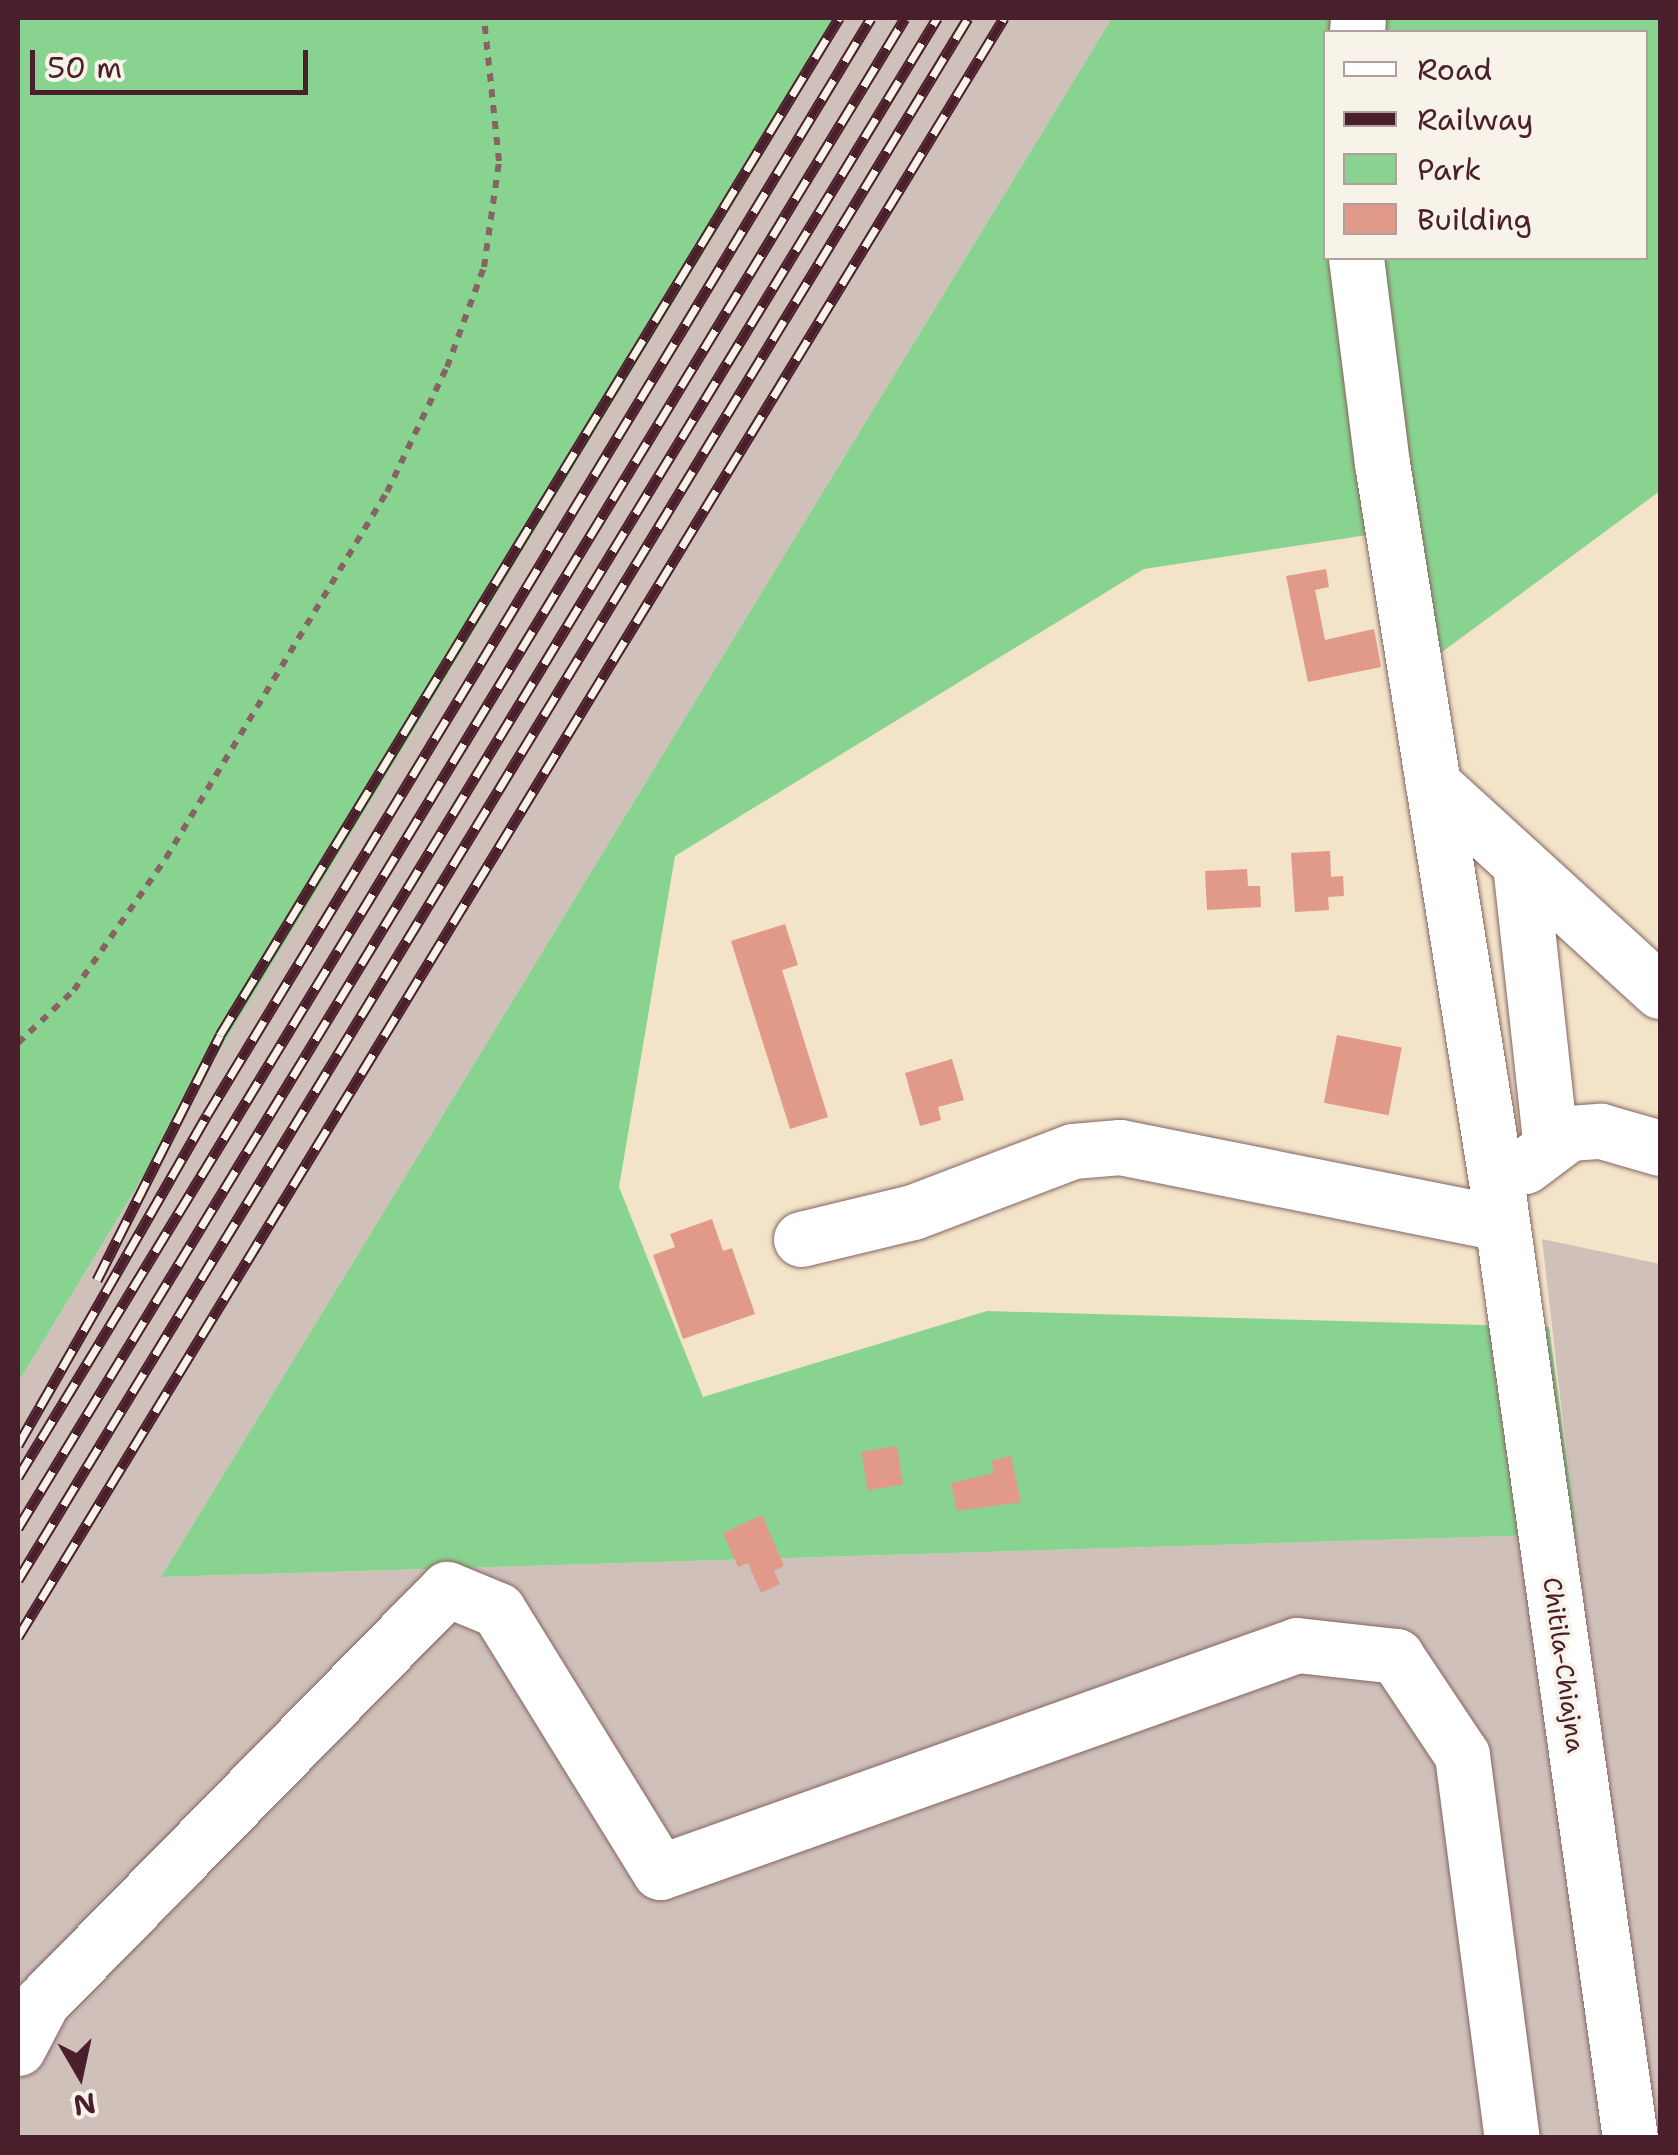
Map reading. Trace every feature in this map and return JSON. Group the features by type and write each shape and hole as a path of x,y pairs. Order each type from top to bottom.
{"street":[{"name":"Chitila-Chiajna","path":"1356,260 1500,1208 1630,2138"},
{"path":"1433,784 1660,991"},
{"path":"1520,864 1550,1141"},
{"path":"801,1239 914,1212 1072,1150 1120,1148 1500,1208 1550,1141 1601,1131 1660,1148"},
{"path":"18,2048 42,2002 447,1589 498,1610 660,1872 1297,1645 1396,1656 1462,1755 1512,2138"}],"path":[{"path":"18,1043 74,990 166,858 387,492 447,367 484,267 499,162 484,18"}],"shaded area":[{"path":"838,18 1112,18 161,1577 1576,1534 1542,1239 1660,1264 1660,2137 18,2137 18,1383 774,136"}],"green space":[{"path":"18,18 838,18 774,136 18,1383"},
{"path":"1112,18 1660,18 1660,491 1442,652 1374,534 1144,569 675,856 619,1187 703,1397 987,1311 1549,1327 1577,1534 161,1577"}],"building":[{"path":"1326,569 1329,587 1315,590 1325,640 1374,629 1381,667 1308,682 1286,576"},
{"path":"1330,851 1331,877 1343,876 1344,896 1328,897 1329,910 1295,912 1291,853"},
{"path":"1247,869 1248,886 1260,886 1261,907 1207,910 1205,871"},
{"path":"785,924 798,965 782,970 828,1117 790,1129 731,941"},
{"path":"1337,1035 1402,1048 1389,1115 1324,1103"},
{"path":"952,1059 964,1100 938,1107 941,1120 920,1126 905,1073"},
{"path":"712,1219 723,1251 732,1248 755,1314 683,1339 653,1255 675,1247 670,1234"},
{"path":"897,1446 903,1485 868,1490 861,1452"},
{"path":"1011,1456 1021,1502 957,1511 951,1483 994,1473 991,1461"},
{"path":"762,1515 784,1566 774,1571 780,1584 761,1593 748,1563 738,1567 723,1533"}],"railway":[{"path":"97,1280 220,1035 839,18"},
{"path":"18,1445 207,1115 871,18"},
{"path":"18,1477 905,18"},
{"path":"18,1528 937,18"},
{"path":"18,1580 968,18"},
{"path":"18,1637 1004,18"}]}
